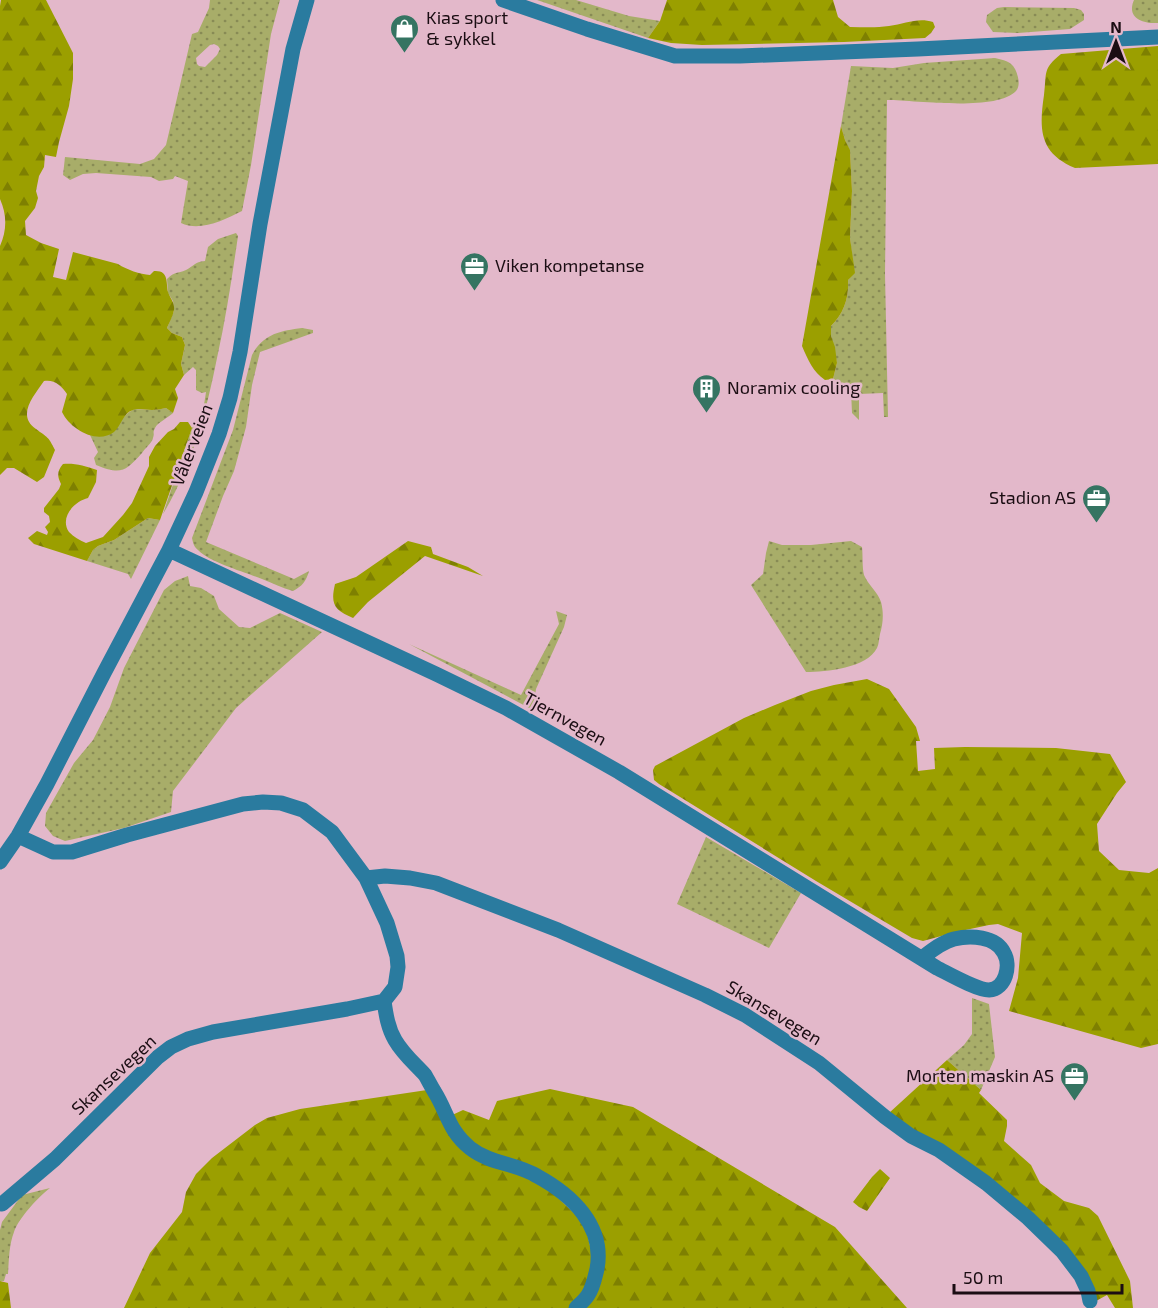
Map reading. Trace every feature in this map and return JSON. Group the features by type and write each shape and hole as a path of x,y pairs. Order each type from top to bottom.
{"street":[{"name":"Vålerveien","path":"0,862 18,836 47,784 169,550 211,456 230,398 240,352 260,224 293,49 307,0"},
{"path":"503,0 675,56 740,56 918,49 1158,37"},
{"name":"Tjernvegen","path":"169,550 506,708 619,772 937,968 969,984 989,990 999,986 1005,978 1007,965 1004,953 993,941 974,937 954,939 922,958"},
{"path":"18,836 53,852 72,852 222,808 263,802 281,803 303,810 332,832 366,878 387,923 397,957 395,987 384,1001 389,1028 396,1042 437,1094 451,1126 460,1139 480,1156 538,1176 565,1194 588,1219 596,1236 598,1262 588,1295 576,1308"},
{"name":"Skansevegen","path":"366,878 385,876 436,883 558,930 746,1015 819,1063 911,1136 939,1150 986,1183 1028,1218 1062,1251 1081,1276 1090,1301"},
{"name":"Skansevegen","path":"2,1204 55,1159 158,1057 171,1047 188,1039 213,1032 384,1001"}],"green space":[{"path":"1,0 46,0 73,53 73,79 69,106 56,157 45,155 44,167 39,176 36,191 38,198 35,208 25,221 26,235 59,249 53,277 66,280 73,252 118,264 142,274 162,272 166,277 168,292 174,307 167,328 182,337 185,345 181,364 184,375 175,389 178,398 173,413 166,408 133,410 127,414 114,432 107,436 92,436 71,424 62,412 67,394 57,384 44,381 29,405 27,418 30,424 49,440 55,450 44,477 37,482 14,468 7,468 0,475 0,246 5,222 0,199"},
{"path":"210,0 280,0 271,34 242,211 212,224 188,225 181,223 188,181 175,176 173,179 159,181 151,177 96,173 83,174 70,180 63,175 65,157 140,164 154,159 166,145 192,34 198,32 209,8","holes":["210,45 218,46 220,49 217,55 205,67 197,64 196,58"]},
{"path":"537,0 576,0 629,16 660,21 648,38"},
{"path":"667,0 833,0 838,17 850,27 884,27 922,20 933,22 935,27 925,38 844,42 702,45 671,43 648,38 660,21"},
{"path":"1134,0 1158,0 1158,23 1137,19 1132,11"},
{"path":"997,8 1074,8 1081,10 1084,20 1070,29 1018,33 993,32 986,22 987,15"},
{"path":"1158,46 1158,164 1075,168 1054,155 1044,139 1042,119 1046,72 1055,59 1061,54"},
{"path":"995,58 1011,64 1018,77 1018,89 1006,97 974,103 887,100 885,274 888,417 884,417 883,393 859,394 859,420 852,413 850,387 839,384 833,379 837,363 831,336 831,326 842,310 848,293 848,280 854,273 850,238 852,191 850,151 841,126 851,66 893,68 924,63"},
{"path":"841,126 850,150 852,191 850,238 855,273 848,280 848,293 842,310 831,326 837,363 833,379 825,380 814,369 802,346"},
{"path":"236,233 238,236 229,297 208,399 190,458 163,514 192,428 202,412 206,392 196,390 196,370 193,367 184,375 181,364 185,345 182,337 167,328 174,311 173,301 168,293 167,279 205,261 208,247 218,239"},
{"path":"302,328 313,330 313,333 260,352 252,385 246,427 234,471 206,542 294,579 309,571 303,583 293,591 211,559 197,549 192,538 233,430 252,355 261,342 267,338"},
{"path":"166,408 173,413 156,426 151,442 127,468 117,471 96,465 94,458 98,452 90,435 104,436 134,409"},
{"path":"180,422 188,422 192,428 160,520 148,518 114,540 98,546 87,561 34,544 28,538 37,531 47,535 45,527 50,522 44,508 59,489 61,484 58,476 63,464 80,465 97,470 96,482 88,498 78,502 67,515 66,526 69,532 86,543 103,537 132,503 149,466 149,457 155,446"},
{"path":"148,518 160,520 131,579 128,574 87,561 98,546 114,540"},
{"path":"408,541 431,547 433,554 468,567 483,576 425,556 368,602 353,618 335,606 333,597 335,584 356,577"},
{"path":"769,541 782,545 811,545 851,541 862,547 864,575 880,598 883,610 878,645 872,655 845,668 806,672 751,585 763,574"},
{"path":"188,576 190,586 201,588 214,596 219,609 239,627 250,628 280,613 322,632 236,708 173,791 171,812 124,828 65,841 53,836 45,826 46,813 74,763 93,740 110,707 124,668 164,590 175,581"},
{"path":"556,611 567,615 564,627 536,689 533,710 409,644 521,695 559,624"},
{"path":"867,679 889,689 916,727 920,741 916,741 918,771 935,769 934,748 1056,748 1110,754 1126,782 1097,824 1099,851 1119,870 1149,873 1158,868 1158,1044 1141,1048 1009,1011 1018,978 1022,933 998,924 923,941 912,938 654,780 655,766 744,718 811,691"},
{"path":"706,837 801,893 769,948 677,904"},
{"path":"972,998 989,1004 995,1057 981,1090 947,1060 964,1045 972,1034"},
{"path":"947,1060 981,1090 979,1093 1007,1120 1004,1141 1031,1165 1040,1183 1064,1201 1089,1208 1098,1216 1130,1281 1133,1308 1115,1308 1107,1295 1096,1301 1080,1267 914,1130 889,1113"},
{"path":"550,1089 633,1107 835,1227 907,1308 585,1308 598,1286 586,1210 480,1151 450,1116 463,1110 489,1120 497,1101"},
{"path":"427,1090 450,1133 548,1188 585,1224 593,1259 586,1287 569,1308 124,1308 150,1253 182,1212 186,1192 196,1174 212,1158 255,1125 267,1118 300,1109"},
{"path":"880,1169 890,1178 867,1211 853,1202"},
{"path":"50,1188 29,1208 16,1227 10,1247 8,1274 4,1281 0,1281 2,1222 22,1195"},
{"path":"0,1281 8,1283 11,1308 0,1308"}],"place":[{"name":"Kias sport & sykkel","path":"405,54"},
{"name":"Viken kompetanse","path":"474,292"},
{"name":"Noramix cooling","path":"706,414"},
{"name":"Stadion AS","path":"1097,524"},
{"name":"Morten maskin AS","path":"1075,1102"}]}
